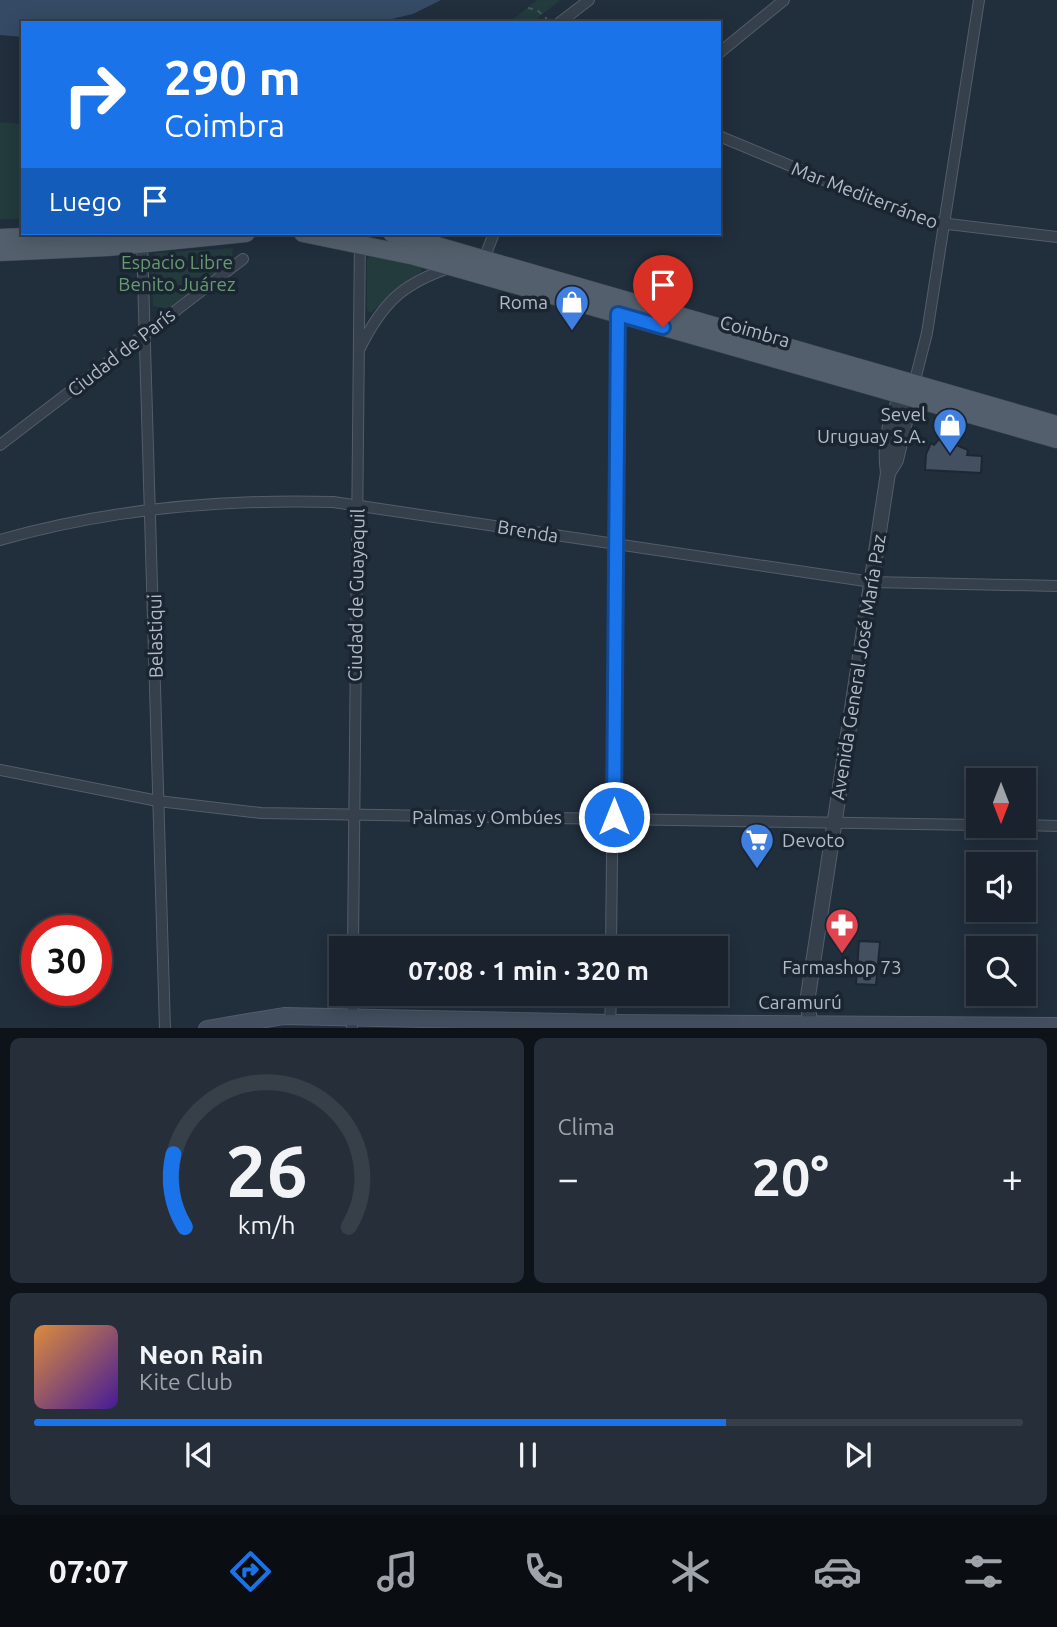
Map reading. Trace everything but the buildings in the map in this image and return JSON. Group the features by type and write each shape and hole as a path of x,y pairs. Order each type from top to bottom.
{"main road":[{"path":"0,238 67,235"},
{"path":"0,252 225,235"},
{"name":"Coimbra","path":"332,235 360,237 453,267 618,314 909,393 1057,425"},
{"name":"Coimbra","path":"399,235 1057,439"},
{"name":"Caramurú","path":"207,1028 284,1016 352,1022 610,1026 1057,1026"}],"street":[{"path":"553,21 589,0"},
{"path":"721,51 784,0"},
{"name":"Avenida General José María Paz","path":"809,1026 808,996 888,472 885,457 894,411 909,393 927,333 979,0"},
{"name":"Mar Mediterráneo","path":"721,137 909,217 944,226 1057,237"},
{"path":"484,260 493,235"},
{"name":"Ciudad de Guayaquil","path":"353,936 360,237"},
{"name":"Belastiqui","path":"142,243 152,510 165,1028"},
{"name":"Ciudad de París","path":"0,445 243,258"},
{"path":"359,350 374,319 392,298 427,275 453,267"},
{"path":"611,936 618,314"},
{"name":"Brenda","path":"0,540 43,529 152,510 254,501 357,505 872,582 1057,586"},
{"name":"Palmas y Ombúes","path":"0,770 158,801 261,813 354,817 614,817 966,825"},
{"path":"1036,825 1057,826"},
{"path":"610,1026 611,1006"}],"path":[{"path":"528,8 537,10 553,21"}],"green space":[{"path":"537,0 560,0 534,21 511,21"},
{"path":"0,122 21,124 21,219 0,219"},
{"name":"Espacio Libre Benito Juárez","path":"233,248 232,259 168,309 153,306 151,260 155,253"},
{"path":"372,253 420,266 422,271 396,289 371,313 367,310 367,259"}],"water":[{"path":"0,0 441,0 413,14 383,21 21,21 21,37 0,35"}],"place":[{"name":"Roma","path":"572,332"},
{"name":"Sevel Uruguay S.A.","path":"950,455"},
{"name":"Devoto","path":"757,870"},
{"name":"Farmashop 73","path":"842,955"}],"route":[{"path":"614,817 620,329 618,314 663,327"}]}
